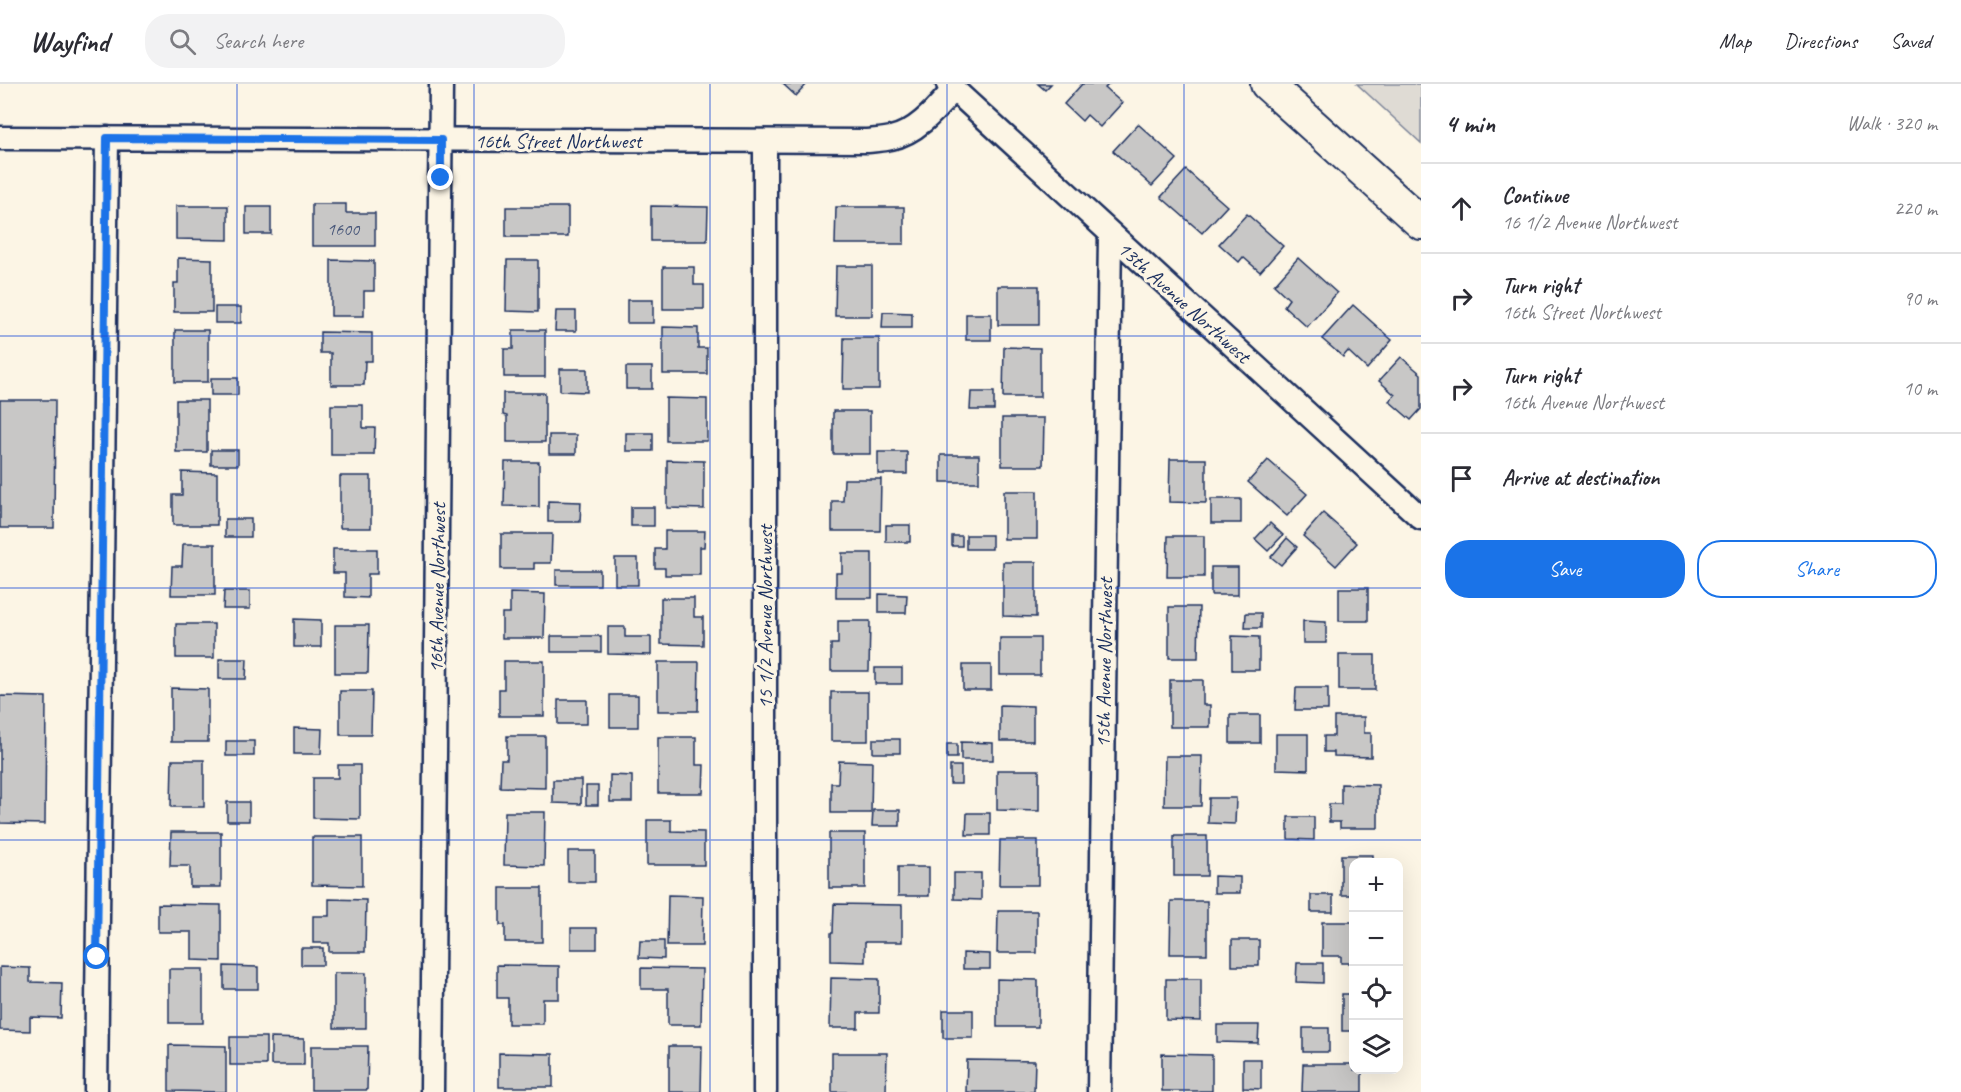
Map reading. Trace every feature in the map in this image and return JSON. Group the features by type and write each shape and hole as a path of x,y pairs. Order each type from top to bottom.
{"main road":[{"path":"1267,84 1421,222"}],"street":[{"name":"16th Avenue Northwest","path":"432,1092 441,84"},
{"name":"16th Street Northwest","path":"0,138 867,141 893,138 907,132 931,115 951,86"},
{"name":"13th Avenue Northwest","path":"951,86 1421,518"},
{"path":"96,1092 107,138"},
{"name":"15 1/2 Avenue Northwest","path":"765,142 765,1092"},
{"name":"15th Avenue Northwest","path":"1099,1092 1110,234"}],"shaded area":[{"path":"1357,84 1421,84 1421,143"}],"building":[{"path":"783,84 807,84 796,96"},
{"path":"1038,84 1051,84 1045,90"},
{"path":"1082,84 1109,84 1105,88 1122,103 1100,127 1087,115 1082,121 1064,104"},
{"path":"1138,124 1177,159 1152,186 1113,151"},
{"path":"1186,170 1227,206 1202,233 1161,197"},
{"path":"312,204 346,204 346,213 375,213 375,246 312,246"},
{"path":"176,206 228,206 228,240 176,239"},
{"path":"651,206 708,207 707,241 651,241"},
{"path":"246,207 271,207 271,234 246,234"},
{"path":"506,207 568,207 568,237 506,237"},
{"path":"836,207 904,207 904,244 835,244"},
{"path":"1247,214 1283,246 1260,272 1243,257 1239,262 1219,244"},
{"path":"178,258 212,259 212,312 174,312 174,283 178,283"},
{"path":"1298,258 1337,293 1307,327 1284,306 1289,299 1274,285"},
{"path":"331,260 374,261 374,291 364,291 364,316 331,316"},
{"path":"507,260 538,260 538,312 506,311"},
{"path":"836,266 872,266 872,316 835,316"},
{"path":"663,267 694,267 694,285 704,285 704,309 663,309"},
{"path":"998,286 1039,286 1039,325 998,325"},
{"path":"627,300 653,300 653,323 627,323"},
{"path":"1353,305 1392,340 1367,369 1348,351 1343,357 1322,339"},
{"path":"215,307 241,307 241,323 215,323"},
{"path":"556,311 576,311 576,331 555,331"},
{"path":"883,312 912,313 912,328 882,328"},
{"path":"966,314 991,314 991,340 966,340"},
{"path":"663,327 698,328 698,348 707,348 707,374 663,374"},
{"path":"175,330 208,330 208,382 175,382"},
{"path":"513,330 545,330 545,377 504,377 504,349 513,349"},
{"path":"320,332 372,333 372,361 365,361 364,385 331,385 331,353 320,353"},
{"path":"844,338 879,338 879,389 843,389"},
{"path":"1004,347 1040,348 1040,397 1003,397"},
{"path":"1401,357 1421,374 1421,409 1411,420 1389,401 1395,395 1379,381"},
{"path":"626,367 652,367 652,389 626,389"},
{"path":"560,369 587,369 587,392 560,391"},
{"path":"211,378 238,378 238,395 211,395"},
{"path":"971,392 994,392 994,410 970,410"},
{"path":"503,393 545,393 545,442 507,442 507,416 503,415"},
{"path":"666,398 707,399 707,441 666,441"},
{"path":"0,400 55,400 54,528 0,528"},
{"path":"176,400 207,400 207,452 176,452"},
{"path":"331,405 363,405 363,428 375,428 374,455 331,455"},
{"path":"833,411 870,411 870,454 833,454"},
{"path":"1002,418 1044,418 1043,466 1002,466"},
{"path":"626,433 653,433 653,451 626,451"},
{"path":"549,435 576,435 576,454 549,454"},
{"path":"211,450 238,450 238,465 211,465"},
{"path":"878,452 907,452 907,474 878,474"},
{"path":"941,455 979,455 979,482 941,482"},
{"path":"1170,459 1206,459 1206,503 1169,502"},
{"path":"667,460 704,461 704,509 667,508"},
{"path":"1268,460 1307,494 1287,516 1248,482"},
{"path":"505,462 539,462 539,507 504,506"},
{"path":"182,472 217,473 217,525 173,525 173,495 182,495"},
{"path":"340,476 371,476 371,528 340,528"},
{"path":"844,479 881,479 880,531 832,531 832,501 843,501"},
{"path":"1004,491 1037,491 1037,539 1004,539"},
{"path":"1211,499 1241,499 1241,523 1211,523"},
{"path":"548,501 581,502 580,522 548,522"},
{"path":"631,507 654,507 654,526 631,526"},
{"path":"1323,513 1357,543 1336,566 1303,536"},
{"path":"225,519 251,519 251,537 225,537"},
{"path":"1270,523 1283,535 1268,551 1255,539"},
{"path":"886,525 910,525 910,542 886,542"},
{"path":"665,531 705,531 704,547 700,547 700,575 665,575 665,568 655,568 655,549 665,549"},
{"path":"501,534 552,534 551,563 534,563 534,569 501,569"},
{"path":"966,535 992,535 992,549 966,549"},
{"path":"952,536 962,536 962,546 952,546"},
{"path":"1168,536 1204,536 1204,577 1167,577"},
{"path":"1287,538 1297,547 1281,565 1271,557"},
{"path":"183,544 215,544 215,595 171,595 172,566 182,566"},
{"path":"333,549 377,549 377,574 368,574 368,598 345,597 345,573 333,573"},
{"path":"842,553 872,553 872,598 836,598 836,573 842,573"},
{"path":"615,558 638,558 638,585 615,585"},
{"path":"1003,562 1036,562 1036,617 1003,616"},
{"path":"1211,567 1238,567 1238,595 1211,595"},
{"path":"556,570 600,570 600,585 556,585"},
{"path":"1339,588 1368,588 1368,621 1339,621"},
{"path":"224,591 250,591 250,609 223,609"},
{"path":"510,593 545,594 544,638 502,638 502,613 510,613"},
{"path":"879,594 907,595 906,613 879,613"},
{"path":"661,598 694,598 694,617 703,617 703,645 661,644"},
{"path":"1169,607 1199,607 1198,658 1169,658"},
{"path":"1246,613 1261,613 1261,628 1245,628"},
{"path":"294,619 321,620 321,647 294,647"},
{"path":"838,621 870,621 869,671 831,671 831,644 838,644"},
{"path":"1303,621 1326,622 1326,643 1303,643"},
{"path":"176,624 214,624 214,658 176,658"},
{"path":"335,625 369,625 368,673 335,673"},
{"path":"608,627 625,627 625,637 651,637 651,655 608,654"},
{"path":"551,636 601,636 601,652 551,652"},
{"path":"1232,636 1259,637 1259,670 1232,670"},
{"path":"1000,638 1040,638 1040,675 1000,675"},
{"path":"1339,655 1375,655 1375,690 1339,690"},
{"path":"219,659 247,659 246,679 219,679"},
{"path":"504,661 544,661 544,716 499,716 499,689 504,689"},
{"path":"658,662 699,662 698,711 658,711"},
{"path":"963,665 991,665 991,690 963,690"},
{"path":"875,668 902,668 902,684 875,684"},
{"path":"1170,680 1203,680 1203,705 1210,705 1210,727 1170,727"},
{"path":"171,688 208,689 208,742 171,742"},
{"path":"1296,688 1328,688 1328,710 1295,710"},
{"path":"340,691 372,691 371,735 340,735"},
{"path":"831,692 868,692 868,741 831,741"},
{"path":"610,695 638,695 638,727 610,727"},
{"path":"0,696 46,697 45,824 0,823"},
{"path":"558,700 587,700 587,724 558,724"},
{"path":"1000,705 1033,706 1033,741 1000,741"},
{"path":"1230,715 1260,715 1260,743 1230,743"},
{"path":"1334,717 1364,717 1364,733 1371,733 1371,757 1334,756 1334,752 1324,752 1324,736 1334,736"},
{"path":"294,728 322,729 321,754 294,754"},
{"path":"1276,734 1308,734 1308,770 1276,769"},
{"path":"507,736 545,736 545,788 500,787 501,760 507,760"},
{"path":"658,737 696,737 696,765 704,765 703,793 658,793"},
{"path":"873,739 900,739 900,753 873,753"},
{"path":"226,741 254,741 254,756 226,756"},
{"path":"961,742 993,743 993,760 961,760"},
{"path":"947,744 957,744 957,758 947,758"},
{"path":"1165,756 1202,756 1201,806 1164,806"},
{"path":"172,760 204,760 204,807 171,807"},
{"path":"839,761 872,762 871,813 831,813 831,783 838,783"},
{"path":"338,765 360,765 360,819 313,818 313,778 338,778"},
{"path":"950,766 961,766 961,784 950,784"},
{"path":"997,770 1039,770 1039,811 997,810"},
{"path":"610,775 632,776 632,802 610,802"},
{"path":"553,780 581,780 581,804 553,803"},
{"path":"1341,784 1378,785 1378,828 1340,828 1340,822 1329,822 1329,804 1341,804"},
{"path":"586,786 598,786 598,805 586,805"},
{"path":"1209,798 1236,798 1235,824 1208,823"},
{"path":"227,802 249,802 249,821 227,821"},
{"path":"873,810 900,810 900,826 872,826"},
{"path":"505,812 545,812 544,866 504,865"},
{"path":"967,813 990,813 990,835 966,835"},
{"path":"1288,817 1314,817 1314,840 1288,839"},
{"path":"647,820 671,820 671,831 704,832 704,865 647,865"},
{"path":"171,832 221,832 221,887 190,887 190,866 170,866"},
{"path":"829,833 865,833 865,888 829,888"},
{"path":"1174,836 1207,836 1207,876 1174,876"},
{"path":"312,837 362,837 362,886 312,885"},
{"path":"1000,840 1038,840 1038,885 999,885"},
{"path":"568,851 595,851 595,882 568,882"},
{"path":"1341,855 1373,855 1373,858 1349,858 1349,895 1341,895"},
{"path":"898,867 929,867 929,896 898,896"},
{"path":"954,873 981,873 981,900 954,899"},
{"path":"1214,876 1240,877 1240,893 1214,893"},
{"path":"500,888 542,888 542,942 505,942 505,925 500,925"},
{"path":"668,895 703,896 702,946 667,946"},
{"path":"1311,895 1333,895 1333,912 1311,912"},
{"path":"329,899 366,900 365,952 329,952 329,943 313,943 313,916 329,916"},
{"path":"1171,901 1207,901 1207,954 1170,954"},
{"path":"158,904 221,905 221,961 192,960 192,932 158,932"},
{"path":"834,904 902,905 902,942 865,942 865,962 831,961"},
{"path":"998,911 1037,911 1037,953 997,953"},
{"path":"1322,922 1349,922 1349,963 1341,963 1341,956 1322,956"},
{"path":"571,928 597,928 597,949 571,949"},
{"path":"1232,940 1259,940 1259,966 1232,966"},
{"path":"640,941 664,941 664,959 639,958"},
{"path":"301,948 323,948 323,965 301,965"},
{"path":"963,953 990,954 990,969 963,969"},
{"path":"1297,963 1323,963 1323,983 1296,982"},
{"path":"497,965 559,966 559,999 543,999 543,1024 508,1024 508,998 497,998"},
{"path":"224,966 258,967 258,989 224,989"},
{"path":"0,967 30,968 30,982 62,983 61,1018 30,1017 30,1031 0,1030"},
{"path":"641,968 702,969 701,1025 668,1025 668,989 641,989"},
{"path":"169,969 203,969 203,1023 169,1023"},
{"path":"334,973 366,973 366,1028 334,1028"},
{"path":"831,978 879,979 879,1013 858,1013 858,1028 830,1028"},
{"path":"997,979 1038,980 1038,1027 997,1027"},
{"path":"1166,979 1201,979 1201,1021 1166,1020"},
{"path":"1342,994 1349,994 1349,1031 1342,1031"},
{"path":"943,1010 973,1010 973,1038 943,1038"},
{"path":"1217,1025 1259,1025 1258,1043 1217,1042"},
{"path":"1303,1028 1329,1028 1329,1052 1303,1052"},
{"path":"230,1037 266,1037 266,1065 230,1065"},
{"path":"271,1038 304,1039 304,1065 271,1065"},
{"path":"169,1045 226,1046 226,1092 169,1091"},
{"path":"311,1046 368,1046 367,1090 311,1090"},
{"path":"669,1046 702,1046 701,1092 669,1092"},
{"path":"499,1053 553,1054 553,1087 499,1087"},
{"path":"832,1053 887,1053 886,1092 832,1092"},
{"path":"1162,1054 1212,1055 1212,1091 1162,1091"},
{"path":"1243,1059 1261,1059 1261,1089 1243,1088"},
{"path":"967,1060 1035,1061 1034,1092 966,1092"},
{"path":"1303,1064 1349,1064 1349,1074 1362,1074 1362,1092 1302,1092"}],"route":[{"path":"97,957 107,138 441,140 441,178"}]}
